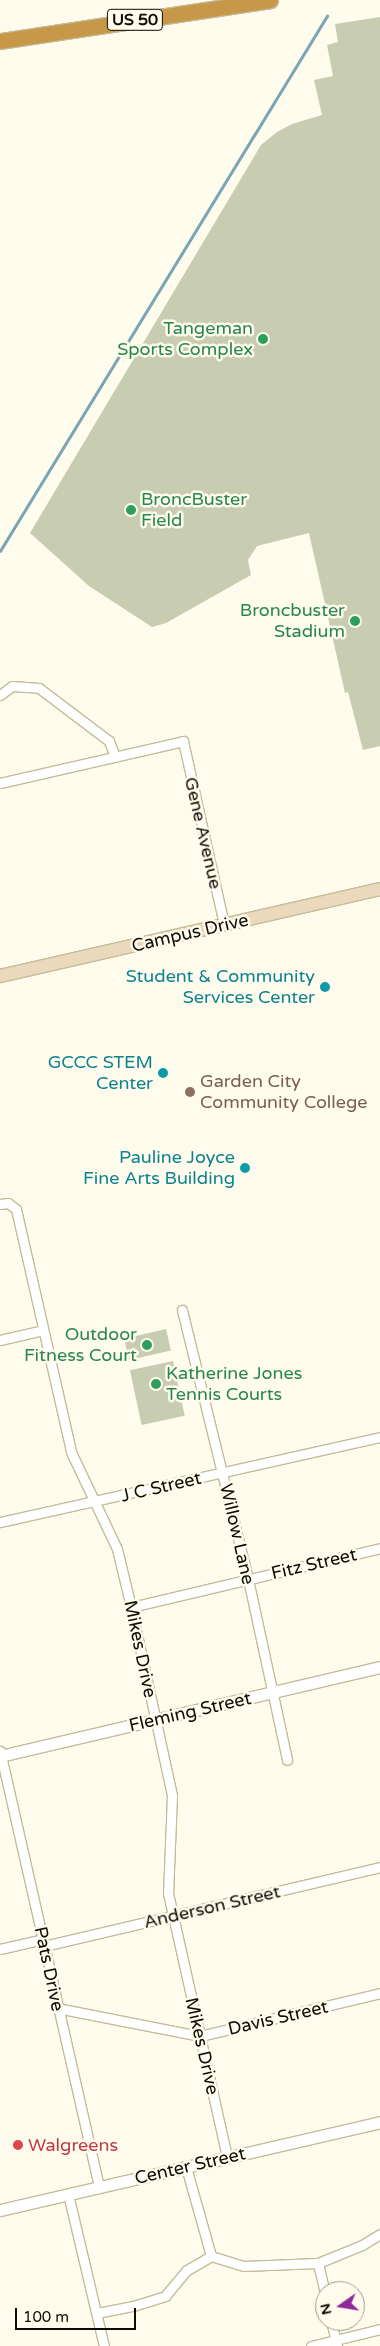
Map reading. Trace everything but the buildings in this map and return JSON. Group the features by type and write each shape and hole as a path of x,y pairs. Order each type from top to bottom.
{"highway":[{"name":"US 50","path":"0,41 270,0"}],"main road":[{"name":"Campus Drive","path":"0,976 380,889"}],"street":[{"path":"0,696 12,686 39,688 109,741 115,757 0,783"},
{"name":"Gene Avenue","path":"115,757 182,741 224,924"},
{"name":"Mikes Drive","path":"0,1204 8,1203 16,1209 71,1452 117,1549 131,1607 172,1795 168,1893 227,2157"},
{"name":"Willow Lane","path":"182,1310 248,1579 274,1692 287,1760"},
{"path":"0,1340 43,1330"},
{"name":"J C Street","path":"0,1522 380,1437"},
{"name":"Fitz Street","path":"131,1607 380,1548"},
{"name":"Fleming Street","path":"0,1754 380,1668"},
{"name":"Pats Drive","path":"0,1754 98,2187"},
{"name":"Anderson Street","path":"0,1949 173,1916 380,1867"},
{"name":"Davis Street","path":"57,2008 200,2036 380,1993"},
{"name":"Center Street","path":"0,2210 380,2122"},
{"path":"186,2167 211,2256"},
{"path":"68,2194 104,2346"},
{"path":"97,2313 133,2306 165,2296 187,2270 211,2256 244,2266 318,2263 362,2245 380,2234"},
{"path":"318,2263 322,2281"},
{"path":"310,2346 336,2343 380,2329"}],"green space":[{"name":"Tangeman Sports Complex","path":"380,17 380,746 363,750 348,692 345,693 309,533 257,546 248,560 251,575 166,623 152,627 89,586 30,533 261,145 277,132 292,124 322,115 314,80 333,76 327,45 338,42 335,24"},
{"name":"Outdoor Fitness Court","path":"166,1329 171,1350 129,1360 124,1339"},
{"name":"Katherine Jones Tennis Courts","path":"173,1361 185,1416 142,1425 130,1370"}],"waterway":[{"path":"0,551 327,16"}],"place":[{"name":"Tangeman Sports Complex","path":"263,339"},
{"name":"BroncBuster Field","path":"131,510"},
{"name":"Broncbuster Stadium","path":"355,621"},
{"name":"Student & Community Services Center","path":"325,987"},
{"name":"GCCC STEM Center","path":"163,1073"},
{"name":"Garden City Community College","path":"190,1092"},
{"name":"Pauline Joyce Fine Arts Building","path":"245,1168"},
{"name":"Outdoor Fitness Court","path":"147,1345"},
{"name":"Katherine Jones Tennis Courts","path":"156,1384"},
{"name":"Walgreens","path":"18,2145"}]}
